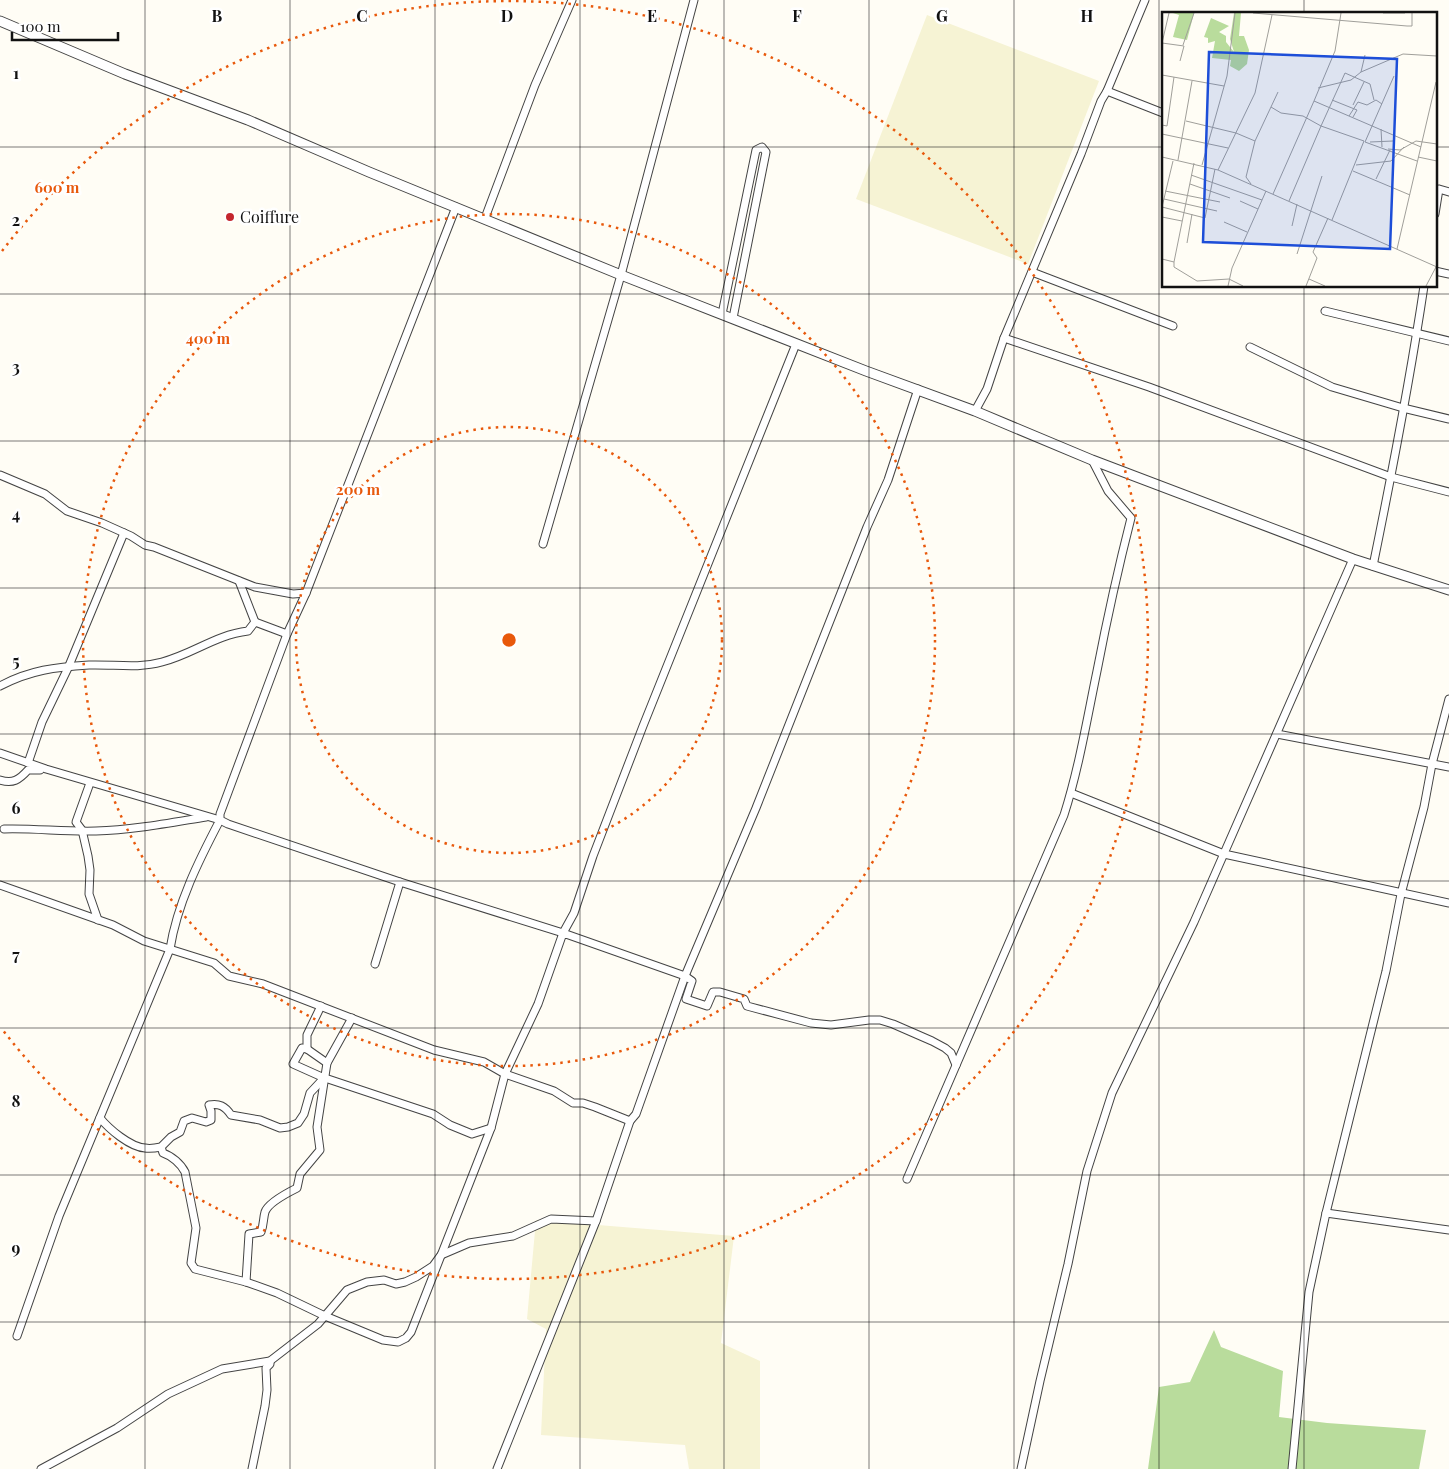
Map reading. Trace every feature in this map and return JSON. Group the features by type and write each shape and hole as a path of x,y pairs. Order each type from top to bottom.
{"street":[{"path":"485,218 534,85 572,0"},
{"path":"543,544 621,275 694,0"},
{"path":"975,411 987,389 1004,338 1101,101 1107,91 1145,0"},
{"path":"0,22 125,74 248,120 369,172 621,275 866,372 918,389 1092,460 1353,559 1449,590"},
{"path":"1107,91 1162,113"},
{"path":"722,314 756,150 762,147 766,152 733,318"},
{"path":"1436,208 1439,189 1449,192"},
{"path":"17,1336 59,1216 170,949 173,928 188,889 203,853 220,820 220,814 287,634 306,593 456,207"},
{"path":"1436,271 1449,274"},
{"path":"1032,272 1072,289 1173,326"},
{"path":"1372,566 1391,477 1424,288"},
{"path":"1325,311 1449,341"},
{"path":"1004,338 1149,387 1391,477 1449,492"},
{"path":"161,1147 163,1153 183,1166 185,1172 196,1228 191,1263 195,1269 246,1282 277,1293 325,1316 384,1340 398,1342 406,1338 411,1332 491,1128 505,1074 538,1004 563,933 574,914 593,856 643,726 796,344"},
{"path":"1250,347 1332,387 1403,408 1449,419"},
{"path":"497,1469 596,1222 630,1121 636,1114 685,976 753,816 867,527 888,480 918,389"},
{"path":"907,1179 1064,815 1071,793 1083,742 1115,578 1131,518 1108,491 1092,460"},
{"path":"0,475 45,494 67,511 124,533 145,545 255,588 293,594 306,593"},
{"path":"28,763 42,722 68,668 124,533"},
{"path":"1021,1469 1068,1264 1087,1171 1112,1093 1190,931 1353,559"},
{"path":"239,581 255,622 287,634"},
{"path":"0,686 36,671 55,668 90,665 142,666 162,662 191,652 212,640 232,633 248,631 255,622"},
{"path":"1292,1469 1309,1292 1326,1213 1386,971 1401,894 1424,807 1432,764 1449,699"},
{"path":"1277,734 1449,767"},
{"path":"0,753 46,770 220,820 400,882 563,933 685,976 692,981 686,999 707,1006 713,992 720,992 744,999 747,1006 811,1023 831,1025 880,1020 932,1041 951,1053 956,1065"},
{"path":"0,780 9,782 21,778 28,770 46,770"},
{"path":"90,782 76,818 77,826 82,830 88,856 90,870 89,894 98,920"},
{"path":"1071,793 1224,854 1449,903"},
{"path":"4,830 33,828 82,830 148,827 209,817"},
{"path":"376,964 400,882"},
{"path":"0,885 112,925 144,941 214,963 229,976 263,984 434,1050 484,1062 505,1074 554,1091 573,1103 583,1103 630,1121"},
{"path":"307,1049 307,1035 321,1006"},
{"path":"246,1282 249,1234 261,1232 265,1223 265,1210 271,1204 297,1188 300,1174 320,1150 317,1127 327,1063 352,1018"},
{"path":"327,1063 307,1049 302,1048 293,1064 324,1078 434,1114 450,1125 472,1134 491,1128"},
{"path":"100,1118 109,1129 144,1148 161,1147 171,1137 180,1132 184,1121 192,1118 206,1122 211,1120 209,1105 216,1103 226,1108 231,1115 260,1120 280,1128 288,1127 298,1123 304,1114 310,1093 324,1078"},
{"path":"1326,1213 1449,1230"},
{"path":"41,1469 118,1428 168,1394 222,1369 270,1361 318,1324 347,1290 367,1282 384,1280 396,1284 405,1282 433,1266 442,1255 469,1243 513,1236 551,1219 596,1222"},
{"path":"252,1469 265,1406 267,1390 266,1368 270,1361"}],"shaded area":[{"path":"927,15 1099,81 1028,264 856,199"},
{"path":"536,1220 734,1236 721,1343 760,1361 760,1469 689,1469 685,1445 541,1435 546,1329 527,1319"}],"green space":[{"path":"1214,1330 1221,1347 1283,1371 1279,1417 1327,1423 1426,1430 1419,1469 1148,1469 1159,1387 1190,1382"}],"place":[{"name":"Coiffure","path":"230,217"}]}
